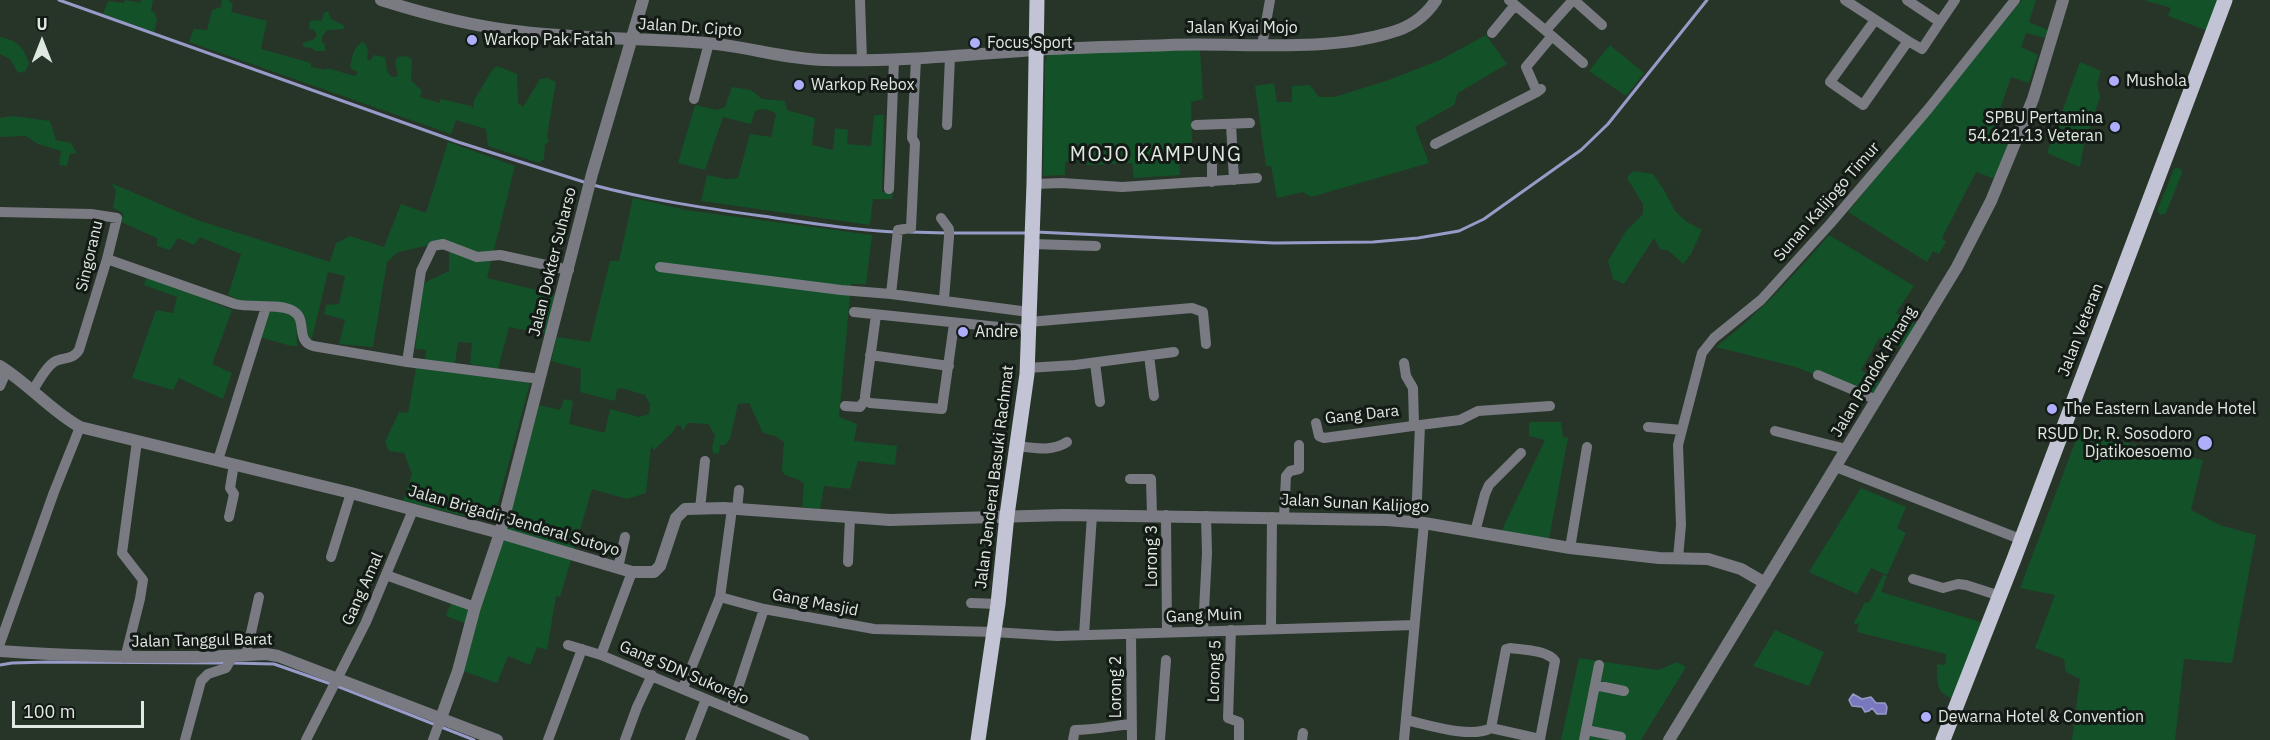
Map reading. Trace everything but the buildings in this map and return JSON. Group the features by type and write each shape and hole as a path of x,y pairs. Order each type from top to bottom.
{"main road":[{"name":"Jalan Jenderal Basuki Rachmat","path":"978,740 998,604 1007,515 1027,368 1034,184 1037,0"},
{"name":"Jalan Veteran","path":"1943,740 2000,596 2225,0"},
{"name":"Jalan Veteran","path":"1953,740 2235,0"}],"street":[{"name":"Jalan Dr. Cipto","path":"381,0 462,22 509,30 632,40 709,43 822,60 916,59 1036,50"},
{"name":"Jalan Dokter Suharso","path":"441,718 458,671 474,608 500,533 592,174 643,0"},
{"path":"860,0 862,60"},
{"path":"1262,45 1270,0"},
{"name":"Jalan Kyai Mojo","path":"1036,50 1183,44 1262,45 1356,40 1391,33 1420,19 1436,0"},
{"path":"1435,144 1539,90 1526,67 1574,0 1602,25"},
{"path":"1845,0 1922,48 1955,0"},
{"path":"1907,0 1940,22"},
{"name":"Sunan Kalijogo Timur","path":"1678,558 1681,525 1678,445 1702,353 1707,345 1761,300 1830,224 1929,108 2015,0"},
{"name":"Jalan Pondok Pinang","path":"1669,740 1957,267 1991,201 2033,99 2063,0"},
{"path":"1492,33 1512,3 1583,63"},
{"path":"1875,20 1830,82 1863,105 1908,41"},
{"path":"694,99 709,43"},
{"path":"947,125 951,57"},
{"path":"891,294 897,234 911,228 916,59"},
{"path":"889,189 894,60"},
{"path":"1196,125 1250,123"},
{"path":"1231,124 1234,180"},
{"path":"1212,148 1212,182"},
{"path":"1034,184 1062,183 1122,187 1257,178"},
{"name":"Singoranu","path":"0,212 91,214 117,218 79,350 71,357 50,365 33,390"},
{"path":"941,218 949,233 944,299"},
{"path":"1032,238 1096,246"},
{"path":"407,362 421,271 433,246 442,244 477,256 500,255 569,270"},
{"path":"107,259 235,304 293,310 301,322 303,337 307,345 407,362 540,379"},
{"path":"660,267 841,290 944,299 1029,321"},
{"path":"218,460 266,308"},
{"path":"854,312 954,324 1029,321 1192,308 1203,312 1206,344"},
{"path":"845,406 860,406 865,400 876,315"},
{"path":"865,400 870,403 942,409 954,324"},
{"path":"1027,368 1095,363 1174,352"},
{"path":"870,355 949,366"},
{"path":"1149,355 1154,396"},
{"path":"1095,363 1100,402"},
{"path":"1404,363 1406,376 1413,388 1417,424"},
{"path":"0,386 4,368"},
{"name":"Jalan Brigadir Jenderal Sutoyo","path":"4,368 33,390 54,411 80,427 351,493 500,533 632,572 654,572 664,559 676,518 685,509 735,509 890,520 1007,515"},
{"path":"1818,375 1877,400"},
{"name":"Gang Dara","path":"1316,423 1319,435 1324,438 1460,420 1478,411 1550,406"},
{"name":"Gang Dara","path":"1404,740 1420,523 1417,424"},
{"path":"0,643 54,492 80,427"},
{"path":"1648,427 1682,430"},
{"path":"1775,430 1846,449"},
{"path":"125,658 140,598 142,580 122,554 137,441"},
{"path":"1017,446 1051,449 1067,442"},
{"path":"1271,629 1278,517 1286,476 1290,471 1299,469 1299,445"},
{"path":"1570,548 1587,447"},
{"path":"1475,532 1489,485 1521,453"},
{"path":"700,508 705,461"},
{"path":"229,517 234,494 230,488 234,464"},
{"path":"1836,467 2020,539"},
{"path":"1130,479 1151,479 1152,515"},
{"path":"683,688 720,597 739,490"},
{"path":"331,557 351,493"},
{"name":"Gang Amal","path":"306,740 386,575 412,510"},
{"name":"Jalan Sunan Kalijogo","path":"1007,515 1387,519 1570,548 1719,561 1741,569 1765,583"},
{"path":"1084,635 1092,515"},
{"name":"Lorong 3","path":"1166,515 1167,632"},
{"path":"1203,630 1208,553 1206,516"},
{"path":"848,562 850,518"},
{"path":"618,568 625,537"},
{"name":"Gang SDN Sukorejo","path":"632,572 601,655 804,740"},
{"path":"386,575 474,608"},
{"path":"1913,579 1943,588 1958,584 1966,585 2000,596"},
{"path":"246,655 259,597"},
{"name":"Gang Masjid","path":"720,597 764,609 874,629 994,632"},
{"path":"971,603 998,604"},
{"path":"731,709 764,609"},
{"name":"Gang Muin","path":"994,632 1057,636 1414,625"},
{"name":"Lorong 5","path":"1231,630 1228,718 1239,722 1239,740"},
{"name":"Lorong 2","path":"1131,634 1132,740"},
{"path":"568,645 601,655"},
{"path":"1406,720 1471,733 1480,733 1491,728 1542,740 1555,661 1548,655 1510,648 1506,650 1491,728"},
{"path":"548,740 582,649"},
{"name":"Jalan Tanggul Barat","path":"0,651 230,661 246,655 278,656 336,682 497,740"},
{"path":"1160,740 1166,660"},
{"path":"185,740 201,681 230,661"},
{"path":"1599,665 1585,735 1621,737"},
{"path":"625,740 652,675"},
{"path":"1595,685 1624,691"},
{"path":"690,740 706,699"},
{"path":"433,740 441,718"},
{"path":"1073,740 1075,730 1099,730 1104,726 1131,724"}],"green space":[{"path":"125,0 140,3 141,0 153,0 151,11 155,13 157,20 154,32 103,14 108,1 124,3"},
{"path":"222,0 229,0 233,5 231,12 267,21 261,49 311,63 311,67 326,70 327,68 355,76 358,72 350,66 355,49 363,41 368,49 367,58 370,61 374,55 385,57 387,71 392,77 398,76 395,62 398,57 406,56 412,59 411,80 422,91 420,97 439,103 441,99 471,106 473,109 474,100 497,66 517,74 518,103 523,107 540,79 547,78 556,82 547,136 549,142 545,144 544,159 539,163 488,146 486,129 456,120 451,134 189,42 194,29 207,30 212,10 221,7"},
{"path":"2022,0 2036,0 2029,22 2048,30 2045,38 2026,33 2021,47 2038,55 2029,83 2011,77 1993,130 2012,138 1995,179 1976,172 1942,238 1946,242 1939,254 1933,251 1927,262 1848,212"},
{"path":"2144,0 2219,0 2208,31 2168,16 2171,8"},
{"path":"328,11 331,19 345,26 343,29 327,30 322,37 325,51 303,47 303,43 314,39 317,35 314,30 309,29 310,21 319,20 321,22 324,13"},
{"path":"1486,35 1507,64 1458,93 1454,105 1415,127 1429,163 1311,197 1303,192 1277,198 1271,166 1266,166 1255,86 1274,83 1277,102 1292,102 1292,86 1310,85 1319,97 1334,97 1386,81 1440,60"},
{"path":"0,37 11,40 22,48 29,63 26,71 18,73 10,59 0,54"},
{"path":"1610,45 1644,73 1626,96 1589,71"},
{"path":"1200,50 1203,99 1191,102 1192,143 1179,147 1180,175 1134,178 1132,163 1088,165 1082,161 1065,162 1065,175 1043,176 1047,56 1053,53"},
{"path":"2080,62 2101,71 2097,84 2100,97 2083,149 2080,167 2047,153"},
{"path":"732,87 751,90 762,99 785,101 787,110 815,118 812,145 833,150 835,128 848,130 847,144 871,146 874,115 884,115 882,192 893,192 892,199 873,199 870,225 701,201 707,175 726,179 738,178 750,134 771,137 776,114 771,111 763,109 755,111 751,124 723,117 705,170 678,163 695,105 717,110 725,107"},
{"path":"13,116 50,121 56,140 71,143 77,154 70,153 67,166 59,165 61,151 38,144 26,136 0,137 0,118"},
{"path":"448,142 515,166 487,278 557,295 545,334 509,327 498,369 470,364 472,343 458,342 455,364 425,360 426,350 415,349 423,286 426,282 449,271 449,241 398,252 387,262 373,347 339,344 345,320 324,314 326,305 339,304 345,276 328,272 311,342 305,321 297,308 240,301 228,295 241,254 200,237 194,245 178,238 170,250 157,246 157,238 121,222 123,213 113,208 116,191 111,183 197,220 330,262 336,243 350,236 384,247 401,204 426,213"},
{"path":"2176,168 2181,169 2182,173 2166,213 2161,215 2158,208"},
{"path":"1633,171 1653,174 1675,211 1687,222 1702,230 1691,254 1683,264 1669,251 1660,249 1654,238 1624,284 1613,279 1608,261 1626,231 1643,214 1643,204 1627,178"},
{"path":"633,198 686,210 872,235 866,284 851,284 839,417 857,424 854,441 897,446 895,465 858,461 850,489 824,486 820,509 802,507 804,484 785,475 782,471 784,442 775,436 763,433 749,403 738,404 730,439 725,445 720,445 719,453 714,454 712,448 715,435 708,424 688,423 683,431 681,426 677,425 654,450 651,446 646,493 627,499 592,489 560,597 556,596 547,650 537,647 530,665 508,656 497,683 460,670 470,625 446,616 452,600 476,608 487,563 508,530 507,526 539,405 560,410 564,399 573,401 569,424 602,432 605,432 610,409 639,417 649,414 650,404 645,395 621,388 617,389 615,401 580,392 581,369 551,361 557,337 590,342 610,261 619,261"},
{"path":"1829,235 1914,286 1896,313 1918,325 1903,348 1880,337 1861,370 1881,383 1873,398 1796,367 1716,347 1761,308"},
{"path":"147,275 232,310 212,364 232,373 223,399 179,378 173,390 132,378 156,310 173,313 177,297 144,285"},
{"path":"276,310 286,312 295,319 298,346 256,336 266,312"},
{"path":"416,368 530,383 494,518 488,521 403,501 412,474 404,453 389,451 385,442 399,412 408,413"},
{"path":"1529,422 1561,422 1563,437 1568,438 1549,539 1501,532 1545,440 1529,436"},
{"path":"2079,432 2203,460 2191,510 2220,525 2256,535 2232,663 2184,659 2175,740 2072,740 2080,679 2066,672 2064,659 2035,648 2055,595 2020,588"},
{"path":"1861,488 1906,507 1897,528 1906,533 1887,575 1871,568 1857,594 1809,572"},
{"path":"1883,575 1887,576 1881,592 1984,623 1955,700 1943,694 1938,686 1937,664 1945,665 1946,654 1857,632 1859,623 1855,625 1854,623 1865,602 1869,603"},
{"path":"1775,630 1824,652 1809,686 1753,666"},
{"path":"1579,658 1658,670 1677,662 1686,667 1641,740 1561,740"}],"shaded area":[{"path":"1853,694 1862,699 1871,697 1876,703 1885,703 1886,714 1877,714 1872,708 1865,712 1862,707 1852,706 1849,700"}],"waterway":[{"path":"59,0 458,142 587,183"},
{"path":"1036,232 1274,243 1373,242 1459,231 1484,219 1581,150 1608,124 1707,0"},
{"path":"593,185 698,207 828,226 895,232"},
{"path":"910,232 946,233"},
{"path":"952,233 1027,233"},
{"path":"0,665 48,662 226,663"},
{"path":"232,663 274,664 331,684"},
{"path":"337,686 474,740"}],"place":[{"name":"Warkop Pak Fatah","path":"472,40"},
{"name":"Focus Sport","path":"975,43"},
{"name":"Mushola","path":"2114,81"},
{"name":"Warkop Rebox","path":"799,85"},
{"name":"SPBU Pertamina 54.621.13 Veteran","path":"2115,127"},
{"name":"Andre","path":"963,332"},
{"name":"The Eastern Lavande Hotel","path":"2052,409"},
{"name":"RSUD Dr. R. Sosodoro Djatikoesoemo","path":"2205,443"},
{"name":"Dewarna Hotel & Convention","path":"1926,717"}],"district":[{"name":"MOJO KAMPUNG","path":"1156,155"}]}
